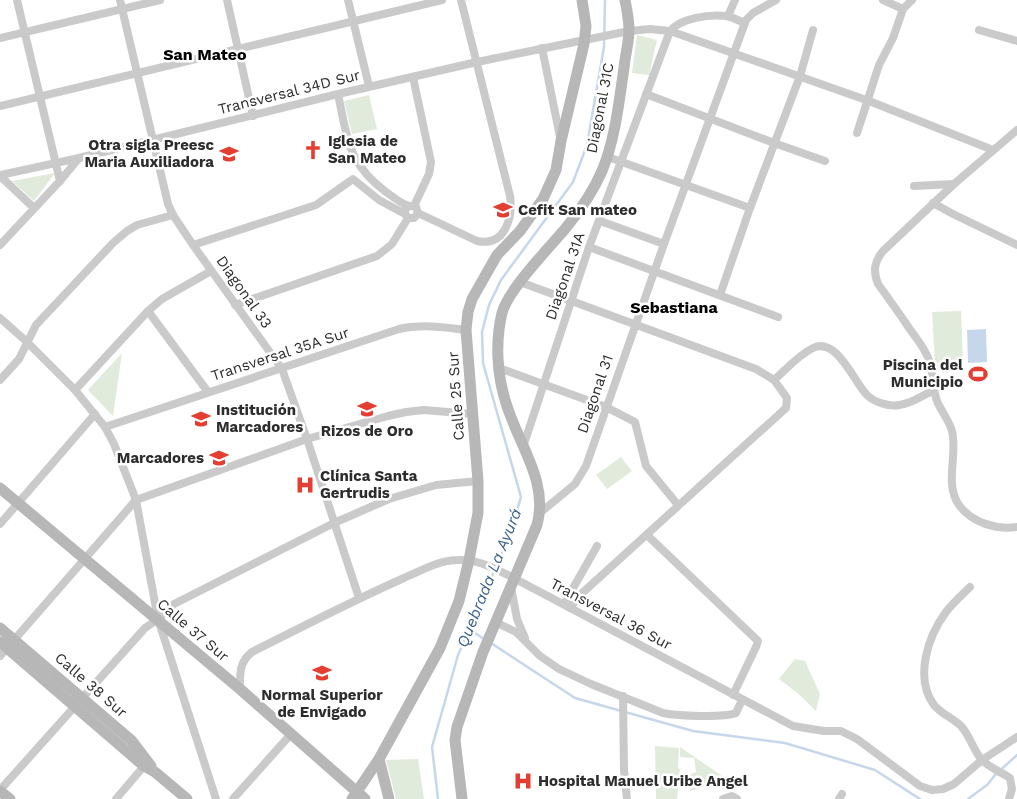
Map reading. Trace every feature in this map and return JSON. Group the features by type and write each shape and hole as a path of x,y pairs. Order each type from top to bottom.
{"main road":[{"name":"Calle 25 Sur","path":"358,797 440,648 475,561 478,481 466,330 468,312 472,299 497,255 520,231 543,199 551,184 556,170 585,40 585,13 582,0"},
{"name":"Diagonal 31C","path":"541,512 540,492 535,475 506,405 502,390 498,337 502,312 520,282 577,213 594,188 608,157 629,31 626,0"},
{"name":"Calle 37 Sur","path":"0,488 240,689 358,797"},
{"path":"462,799 455,740 457,727 489,636 541,512"},
{"name":"Calle 38 Sur","path":"0,628 5,646 132,741 155,772"},
{"name":"Calle 38 Sur","path":"78,701 144,766 155,772 187,799"},
{"path":"379,759 389,799"},
{"path":"0,790 10,799"}],"street":[{"path":"17,0 60,181"},
{"name":"Diagonal 33","path":"120,0 164,192 173,215 282,369 359,598"},
{"path":"0,38 160,0"},
{"path":"227,0 253,116"},
{"path":"348,0 369,86"},
{"path":"0,106 442,0"},
{"path":"338,94 349,144 355,159 363,172 374,183 414,208 477,242 490,242 502,234 511,216 512,207 462,0"},
{"path":"728,16 735,0"},
{"name":"Diagonal 31","path":"541,512 575,484 582,475 745,23 753,13 776,0"},
{"path":"883,0 903,9"},
{"path":"857,133 880,65 893,38 903,9 912,0"},
{"path":"745,23 728,16 717,16 680,22 670,31 869,101 993,150"},
{"name":"Transversal 34D Sur","path":"0,175 79,158 369,86 542,48 629,31 650,29 670,31"},
{"path":"720,295 750,208 800,76 813,30"},
{"path":"980,30 1017,41"},
{"name":"Diagonal 31A","path":"523,447 589,247 670,31"},
{"path":"542,48 561,141"},
{"path":"193,245 316,205 353,179 379,200 406,216 414,218 414,208 429,174 431,162 413,76"},
{"path":"646,94 825,161"},
{"path":"1017,130 933,202 883,251 877,258 874,267 878,284 928,358 933,372 937,402 951,429 954,450 953,489 960,506 970,516 982,523 995,527 1017,527"},
{"path":"608,157 750,208"},
{"path":"0,245 79,158"},
{"path":"0,175 34,208"},
{"path":"914,186 954,184"},
{"path":"933,202 953,214 1017,245"},
{"path":"235,305 377,256 392,244 406,216 405,209 414,208"},
{"path":"0,380 19,359 36,325 113,243 136,225 173,215"},
{"path":"600,221 664,244"},
{"path":"589,247 778,318"},
{"path":"75,390 148,311 162,299 211,270"},
{"path":"520,282 756,369 774,380 786,395 788,402 786,408 567,606"},
{"path":"148,311 208,392"},
{"path":"0,318 75,390 96,414 114,444 136,500 158,619 216,799"},
{"name":"Transversal 35A Sur","path":"105,427 412,326 466,330"},
{"path":"774,380 812,348 820,346 828,348 848,365 860,388 873,400 898,406 909,403 934,390"},
{"path":"499,368 606,407 635,422 646,466 678,505"},
{"path":"5,646 136,500 307,439 406,412 424,410 472,414"},
{"path":"0,524 96,414"},
{"path":"0,790 145,628 174,604 334,523 389,499 436,485 478,481"},
{"path":"647,535 758,641 733,695"},
{"path":"567,606 572,591 597,546"},
{"path":"240,689 240,667 252,652 359,598 436,564 455,560 475,561"},
{"name":"Transversal 36 Sur","path":"475,561 499,571 512,582 567,606 793,726 824,731 841,731 857,739 920,786 932,790 943,789 954,784 1017,737"},
{"path":"512,582 517,619 526,640"},
{"path":"970,587 945,613 933,634 925,664 925,682 927,692 934,705 961,726 985,762 1010,778 1012,783 1009,799"},
{"path":"572,591 575,595 580,595"},
{"path":"495,624 516,632 540,656 559,669 652,709 675,715 733,714 736,713 742,700"},
{"path":"623,696 624,770 627,799"},
{"path":"233,799 291,734"},
{"path":"116,799 144,766"},
{"path":"724,799 732,796 737,799"}],"green space":[{"path":"637,35 657,40 649,75 632,73"},
{"path":"369,95 377,129 352,134 344,101"},
{"path":"55,173 34,201 12,181"},
{"path":"961,311 963,362 935,363 932,312"},
{"path":"122,353 113,416 88,390"},
{"path":"621,457 632,471 607,489 596,475"},
{"path":"795,659 805,661 820,694 816,711 801,696 779,679"},
{"path":"655,746 679,748 678,768 680,769 677,799 656,799"},
{"path":"680,747 731,782 723,790 714,784 690,791 689,775 696,772 694,758 680,757"},
{"path":"418,759 424,799 396,799 386,760"}],"water":[{"path":"986,329 987,362 968,363 967,330"}],"waterway":[{"name":"Quebrada La Ayurá","path":"438,799 432,747 458,655 509,537 521,497 483,363 482,332 489,305 501,280 573,182 587,145 604,47 605,0"},
{"path":"469,629 484,639"},
{"path":"491,643 575,698 693,731 785,743 875,770 920,799"},
{"path":"968,799 987,785 1017,755"}],"place":[{"name":"Iglesia de San Mateo","path":"313,150"},
{"name":"Otra sigla Preesc Maria Auxiliadora","path":"229,154"},
{"name":"Cefit San mateo","path":"503,210"},
{"name":"Piscina del Municipio","path":"978,374"},
{"name":"Rizos de Oro","path":"367,409"},
{"name":"Institución Marcadores","path":"201,419"},
{"name":"Marcadores","path":"219,458"},
{"name":"Clínica Santa Gertrudis","path":"305,485"},
{"name":"Normal Superior de Envigado","path":"322,673"},
{"name":"Hospital Manuel Uribe Angel","path":"523,781"}],"district":[{"name":"San Mateo","path":"205,54"},
{"name":"Sebastiana","path":"674,307"}]}
